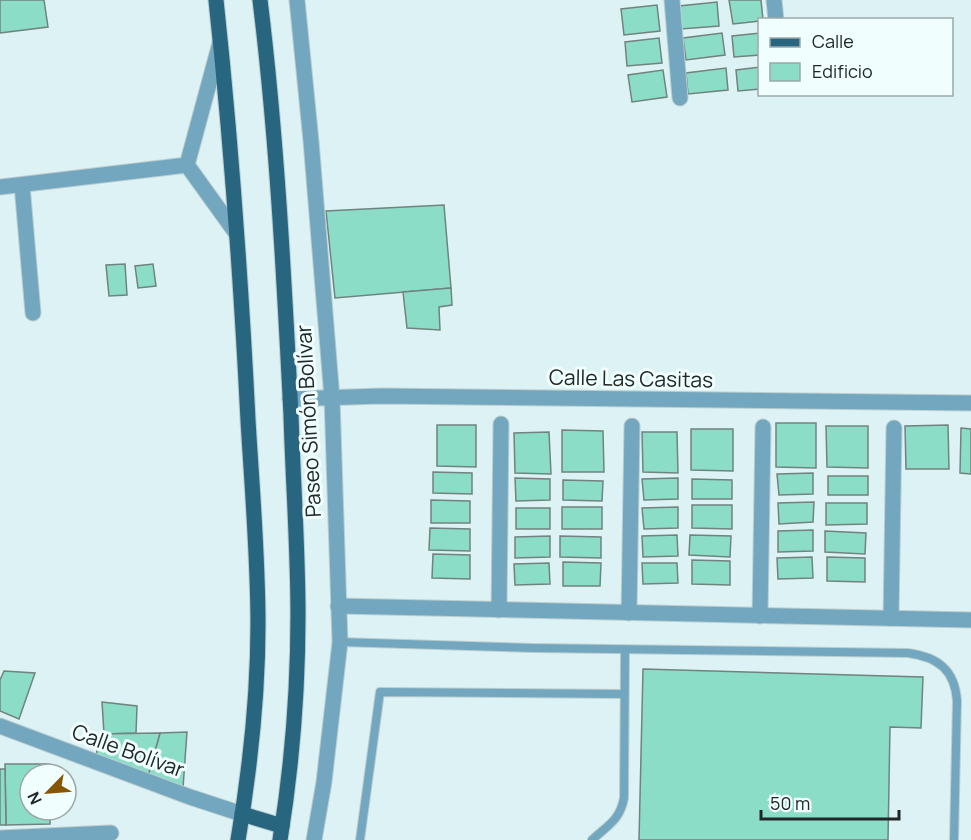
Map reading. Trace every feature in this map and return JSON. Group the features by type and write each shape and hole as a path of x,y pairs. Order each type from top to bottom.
{"main road":[{"path":"216,0 244,334 257,567 256,683 245,798 238,840"},
{"name":"Paseo Simón Bolívar","path":"260,0 274,128 282,242 298,615 295,713 287,800 281,833"},
{"path":"242,814 281,833"}],"street":[{"name":"Paseo Simón Bolívar","path":"297,0 332,398 340,642 324,782 314,840"},
{"path":"672,0 680,98"},
{"path":"774,0 776,18"},
{"path":"187,165 220,40"},
{"path":"0,188 187,165"},
{"path":"187,165 236,233"},
{"path":"22,185 33,313"},
{"name":"Calle Las Casitas","path":"290,399 381,396 971,403"},
{"path":"499,610 501,424"},
{"path":"629,613 632,426"},
{"path":"760,615 764,427"},
{"path":"891,618 894,428"},
{"path":"338,606 971,620"},
{"name":"Calle Bolívar","path":"0,726 242,814"},
{"path":"0,838 111,833"}],"lane":[{"path":"340,642 625,650 908,653 931,658 948,672 956,688 954,840"},
{"path":"592,840 618,817 622,810 625,650"},
{"path":"360,840 380,692 624,694"}],"building":[{"path":"0,0 44,0 48,27 0,33"},
{"path":"729,0 761,0 763,18 758,18 758,21 733,24"},
{"path":"717,2 719,26 681,29 679,6"},
{"path":"657,5 660,31 624,35 621,9"},
{"path":"722,33 725,55 686,60 683,38"},
{"path":"758,33 758,55 734,57 732,36"},
{"path":"659,38 662,63 627,66 625,42"},
{"path":"758,67 758,89 738,91 736,70"},
{"path":"726,68 728,90 688,94 686,73"},
{"path":"663,70 667,97 632,102 628,75"},
{"path":"444,205 451,288 335,298 326,211"},
{"path":"125,264 127,295 109,296 106,265"},
{"path":"153,264 156,286 138,288 135,266"},
{"path":"451,288 452,305 439,307 440,330 407,328 403,292"},
{"path":"776,423 816,423 816,468 776,467"},
{"path":"437,425 476,425 476,467 437,466"},
{"path":"948,425 949,469 906,469 905,426"},
{"path":"826,426 868,426 868,468 827,467"},
{"path":"961,428 971,429 971,474 960,473"},
{"path":"691,429 733,429 733,471 691,470"},
{"path":"562,430 603,431 604,472 562,472"},
{"path":"549,432 551,474 515,473 514,433"},
{"path":"642,432 677,432 678,473 643,472"},
{"path":"433,472 472,473 472,494 433,493"},
{"path":"813,473 813,494 779,495 777,474"},
{"path":"828,476 868,476 868,495 828,495"},
{"path":"515,478 550,479 550,500 516,501"},
{"path":"678,478 678,499 644,500 642,479"},
{"path":"692,479 732,480 732,499 692,499"},
{"path":"563,480 603,481 602,501 563,500"},
{"path":"431,500 470,501 470,523 431,523"},
{"path":"814,502 813,522 779,524 778,503"},
{"path":"826,503 867,503 867,524 826,525"},
{"path":"692,505 732,505 732,529 692,528"},
{"path":"562,507 602,507 602,529 562,529"},
{"path":"678,507 678,528 644,529 642,508"},
{"path":"516,508 550,508 550,529 516,529"},
{"path":"430,528 470,529 470,551 429,550"},
{"path":"813,530 813,551 778,552 778,531"},
{"path":"825,531 866,533 865,554 825,552"},
{"path":"677,535 678,556 643,557 642,536"},
{"path":"690,535 731,536 730,557 689,555"},
{"path":"550,536 550,557 515,558 515,537"},
{"path":"560,536 601,537 601,558 560,557"},
{"path":"433,554 470,555 470,579 432,578"},
{"path":"812,557 813,578 778,579 777,558"},
{"path":"827,557 865,558 865,582 827,581"},
{"path":"692,560 730,561 730,585 692,584"},
{"path":"563,562 601,563 600,586 563,586"},
{"path":"549,563 550,584 515,585 514,564"},
{"path":"642,563 677,563 678,583 643,584"},
{"path":"643,669 923,677 921,728 890,727 888,840 639,840"},
{"path":"4,671 35,673 19,719 0,711 0,680"},
{"path":"102,702 137,706 136,733 104,734"},
{"path":"187,732 183,788 148,776 160,733"},
{"path":"160,733 148,776 97,758 96,734"},
{"path":"5,764 18,764 18,822 50,822 50,824 6,825"},
{"path":"0,769 5,769 6,825 0,825"}]}
